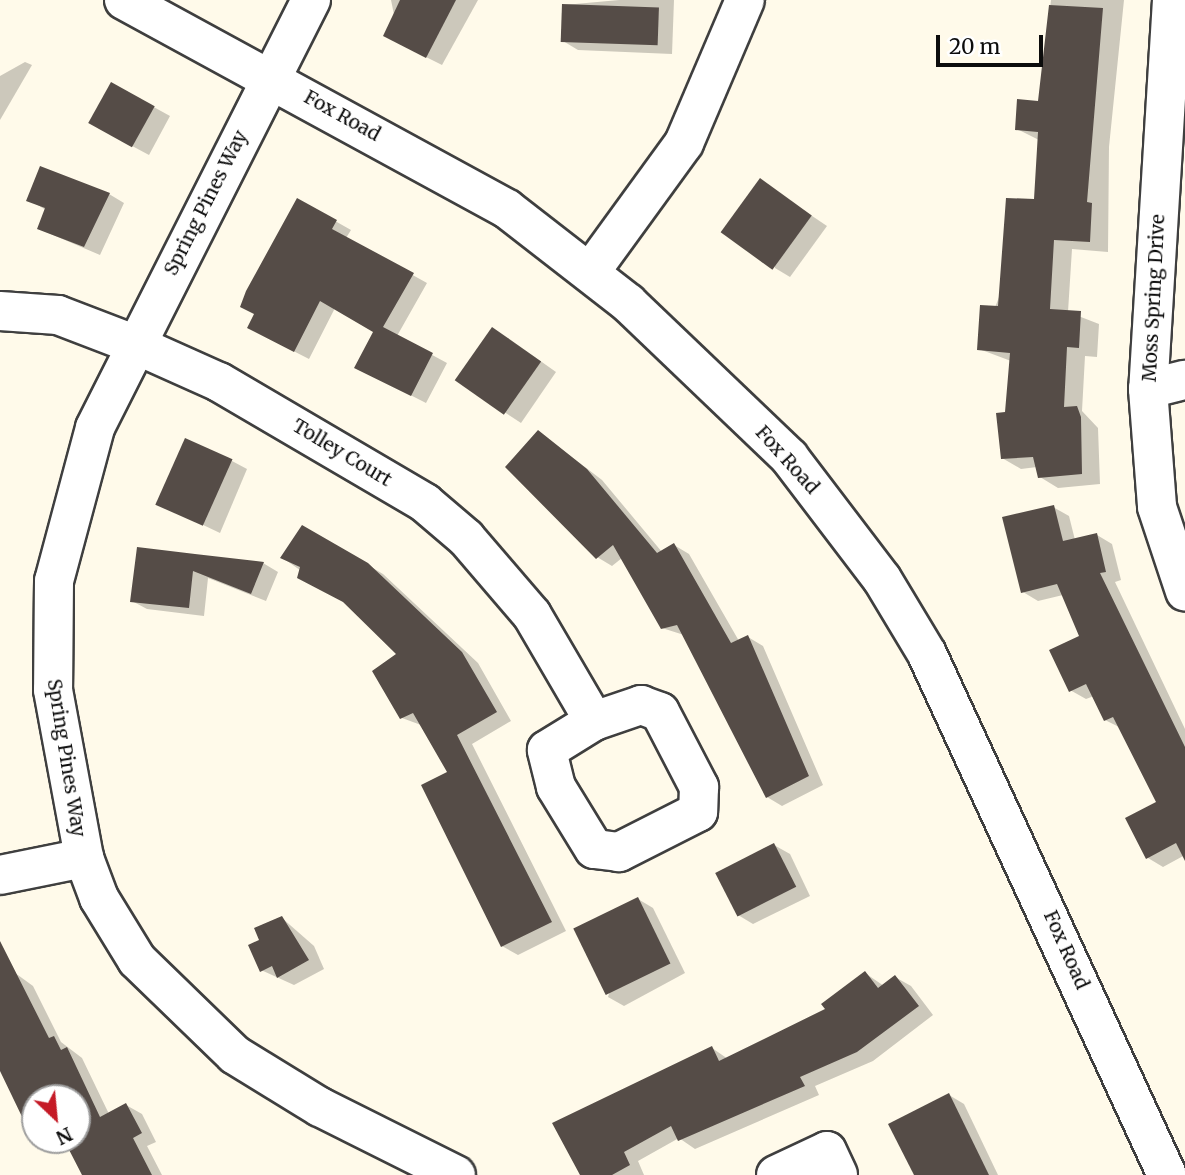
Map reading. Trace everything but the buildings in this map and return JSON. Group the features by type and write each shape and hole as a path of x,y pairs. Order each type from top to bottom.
{"street":[{"name":"Fox Road","path":"124,0 507,209 591,271 789,457 897,601 1031,873 1167,1175"},
{"name":"Spring Pines Way","path":"311,0 134,344 78,471 54,581 53,690 83,858 99,898 137,960 206,1032 295,1093 456,1175"},
{"path":"591,271 684,143 745,0"},
{"name":"Moss Spring Drive","path":"1172,0 1148,389 1157,507 1185,591"},
{"name":"Tolley Court","path":"0,311 58,315 134,344 219,382 425,503 466,538 532,615 594,721"},
{"path":"1148,389 1185,380"},
{"path":"0,875 83,858"},
{"path":"776,1175 827,1151 838,1175"}]}
